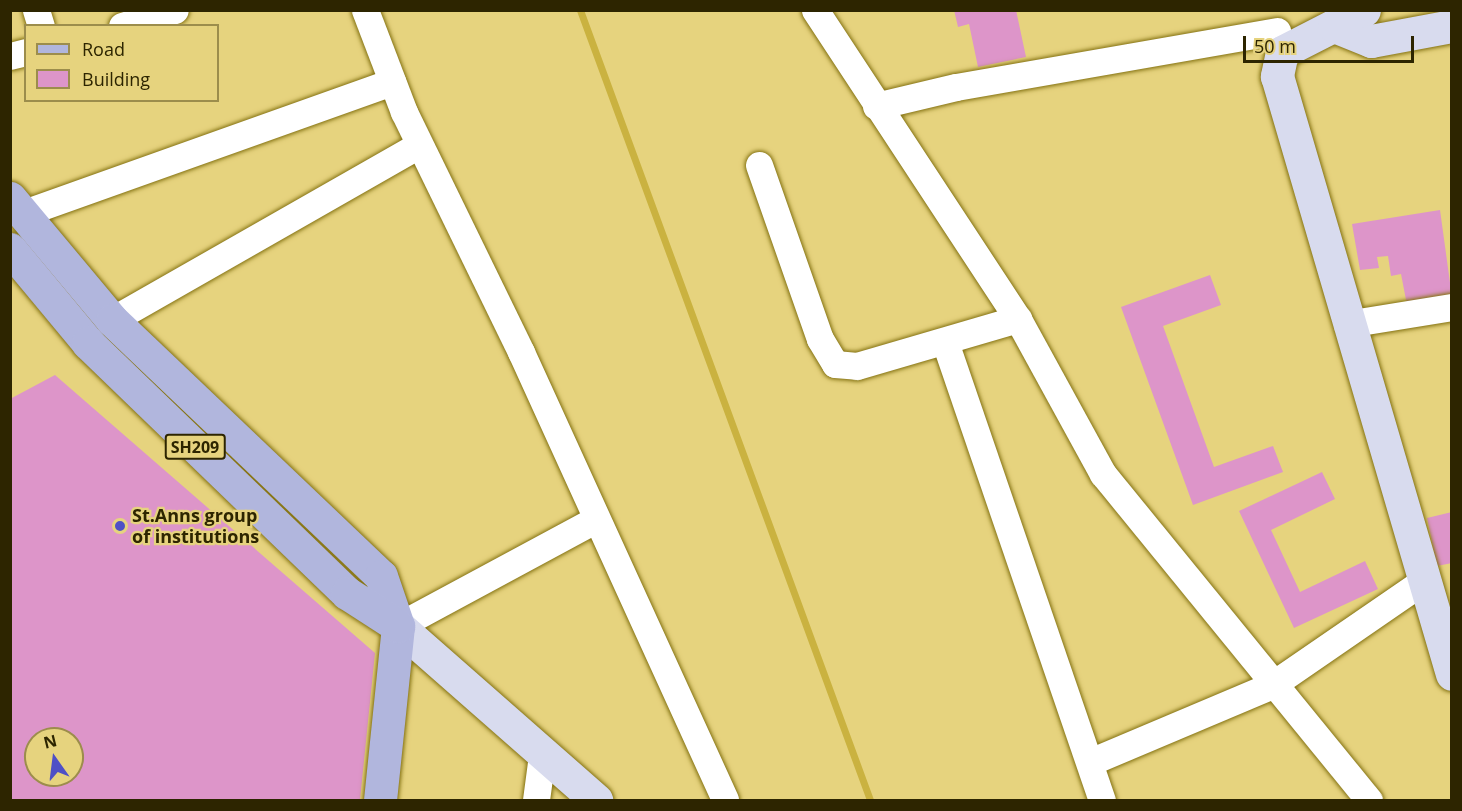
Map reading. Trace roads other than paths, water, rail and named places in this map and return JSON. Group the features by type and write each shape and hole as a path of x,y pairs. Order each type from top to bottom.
{"main road":[{"path":"1364,10 1334,26 1277,31 1281,102 1422,582 1452,674"},
{"path":"1334,26 1371,41 1452,26"},
{"path":"17,206 112,320 381,576 398,626 380,801"},
{"name":"SH209","path":"10,249 88,344 347,593 398,626"},
{"path":"398,626 596,801"}],"street":[{"path":"129,24 175,10"},
{"path":"365,10 419,145 521,352 593,521 725,801"},
{"path":"815,10 1018,319 1103,474 1272,685 1369,801"},
{"path":"876,106 956,87 1277,31"},
{"path":"17,206 392,82"},
{"path":"112,320 419,145"},
{"path":"759,165 820,339 835,364 857,366 1018,319"},
{"path":"1347,324 1452,307"},
{"path":"945,342 1102,801"},
{"path":"398,626 593,521"},
{"path":"1090,762 1272,685 1422,582"},
{"path":"536,801 542,755"}],"waterway":[{"path":"580,10 870,800"}],"place":[{"name":"St.Anns group of institutions","path":"120,526"}]}
